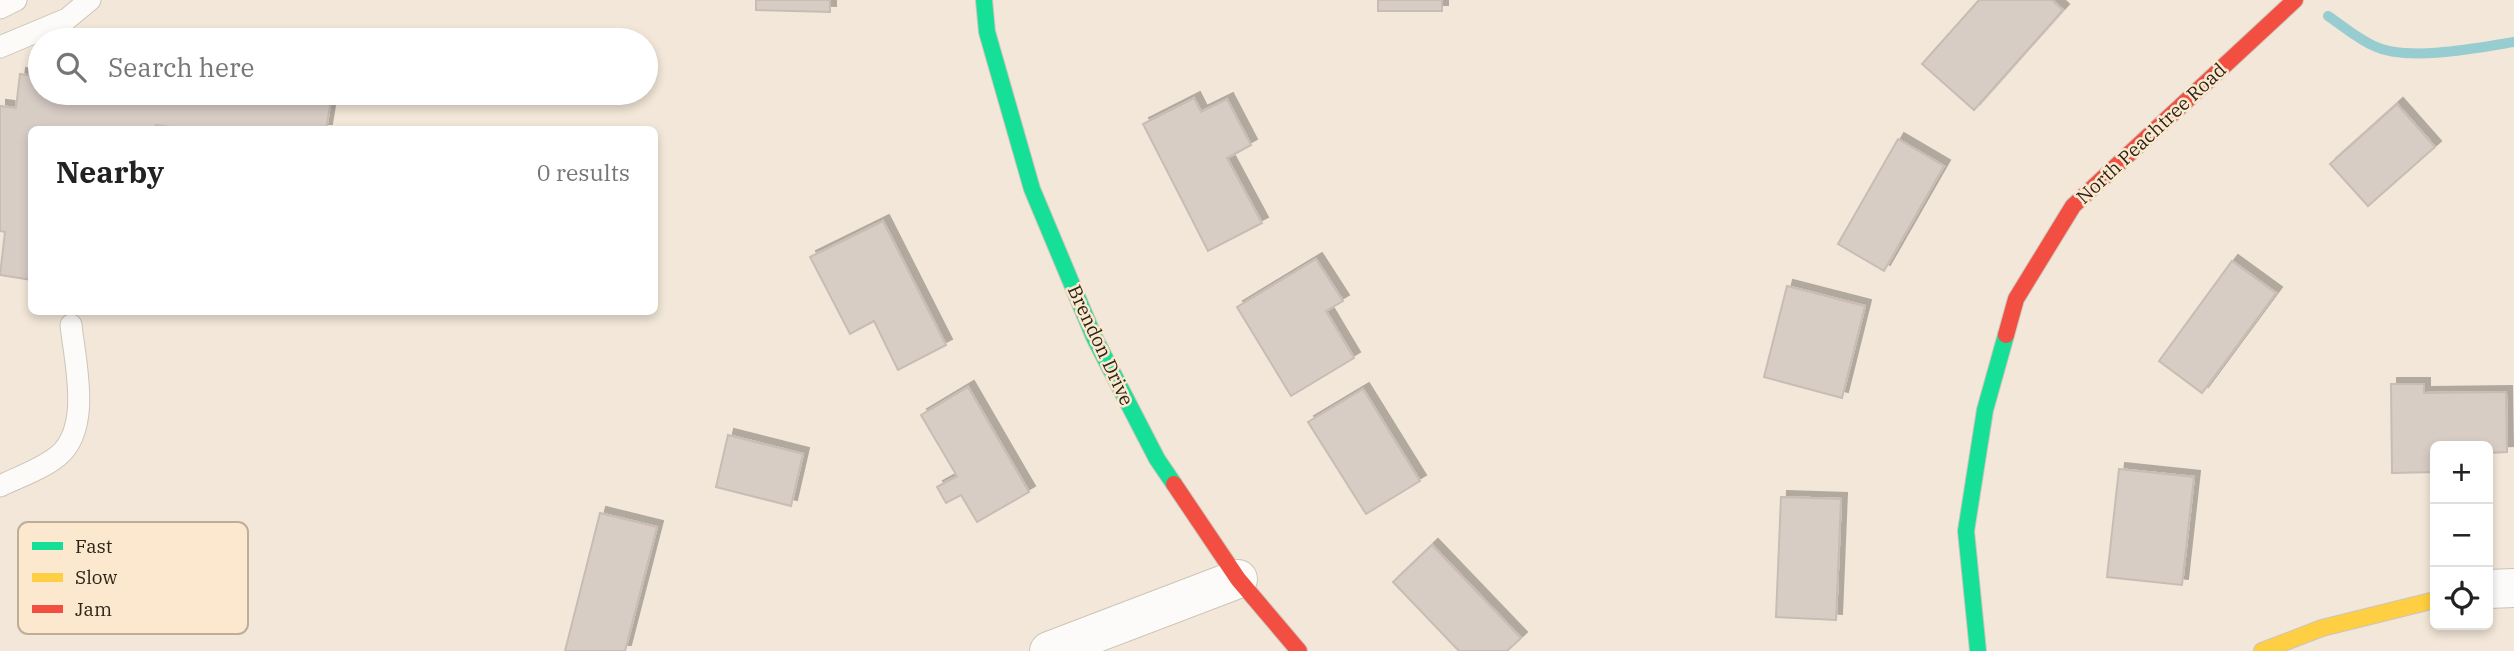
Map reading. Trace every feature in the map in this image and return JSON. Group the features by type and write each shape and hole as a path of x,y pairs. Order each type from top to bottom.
{"street":[{"name":"Brendon Drive","path":"984,0 987,32 1032,189 1094,337 1157,459 1238,579 1299,651"},
{"name":"North Peachtree Road","path":"1978,651 1966,531 1985,410 2016,299 2073,206 2295,0"},
{"path":"1049,651 1238,579"},
{"path":"2493,589 2514,588"},
{"path":"2262,651 2322,628 2430,601"}],"lane":[{"path":"0,8 16,0"},
{"path":"45,28 67,19 90,0"},
{"path":"0,47 28,35"},
{"path":"0,486 59,455 72,438 80,406 71,325"}],"building":[{"path":"756,0 830,0 830,12 756,10"},
{"path":"1378,0 1442,0 1442,11 1378,11"},
{"path":"1979,0 2052,0 2063,10 1974,110 1922,64"},
{"path":"20,74 28,75 28,105 330,105 327,126 28,126 28,279 0,275 5,232 0,231 0,106 16,108"},
{"path":"1194,98 1201,112 1227,99 1251,145 1227,158 1262,223 1208,251 1143,124"},
{"path":"2397,104 2435,147 2368,206 2330,164"},
{"path":"1898,139 1944,166 1884,271 1838,244"},
{"path":"883,221 946,345 898,370 874,321 850,334 810,257"},
{"path":"1316,259 1343,301 1326,311 1354,358 1291,396 1237,307"},
{"path":"2232,261 2276,293 2202,393 2159,361"},
{"path":"1787,286 1865,306 1842,398 1764,377"},
{"path":"2391,384 2424,384 2424,393 2506,392 2507,452 2493,453 2493,441 2430,441 2430,472 2392,473"},
{"path":"968,387 1029,492 977,522 961,495 946,503 937,487 957,476 921,415"},
{"path":"1363,389 1420,481 1366,514 1308,422"},
{"path":"728,435 803,454 791,506 716,487"},
{"path":"2119,469 2194,477 2182,585 2107,577"},
{"path":"1781,497 1841,499 1836,620 1776,617"},
{"path":"600,513 657,527 625,651 565,651"},
{"path":"1432,545 1521,638 1507,651 1459,651 1393,582"}],"waterway":[{"path":"2328,16 2362,40 2388,51 2443,52 2514,42"}],"traffic: fast":[{"path":"984,0 987,32 1032,189 1094,337 1157,459 1174,484"},
{"path":"1978,651 1966,531 1985,410 2006,335"}],"traffic: slow":[{"path":"2262,651 2322,628 2430,601"}],"traffic: jam":[{"path":"2006,335 2016,299 2073,206 2295,0"},
{"path":"1174,484 1238,579 1299,651"}]}
